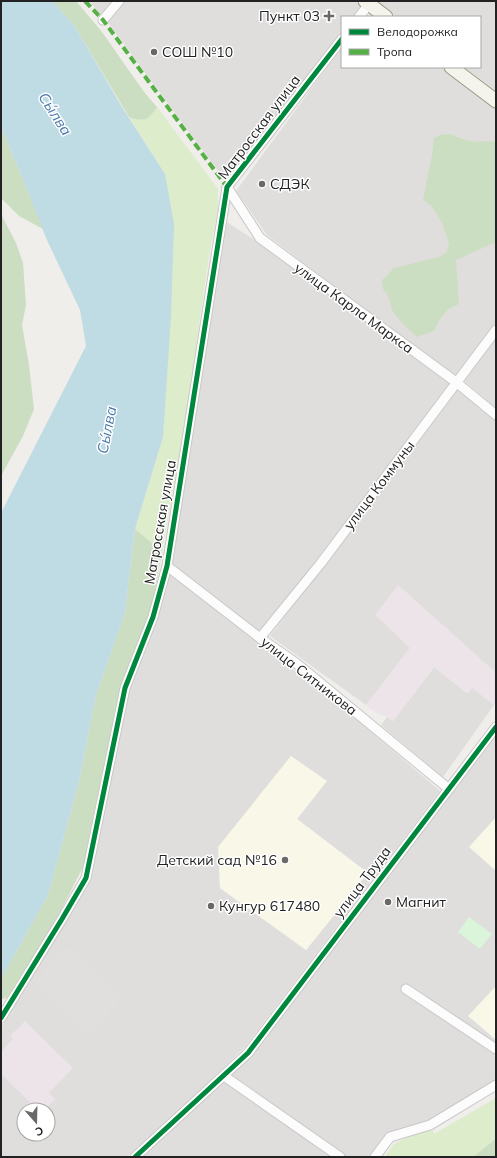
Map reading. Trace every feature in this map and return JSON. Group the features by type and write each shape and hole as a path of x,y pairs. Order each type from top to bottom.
{"street":[{"path":"103,20 119,1"},
{"path":"360,16 367,2 385,16"},
{"name":"Матросская улица","path":"1,1018 86,878 126,688 153,617 167,566 227,187 341,40"},
{"path":"452,68 496,101"},
{"name":"улица Карла Маркса","path":"227,187 260,238 456,382 496,415"},
{"name":"улица Коммуны","path":"260,638 321,564 496,330"},
{"name":"улица Ситникова","path":"167,566 260,638 296,663 449,789"},
{"name":"улица Труда","path":"224,1076 248,1053 496,727"},
{"path":"406,989 496,1049"},
{"path":"135,1157 224,1076 340,1157"},
{"path":"375,1157 390,1137 430,1125 496,1086"}],"shaded area":[{"path":"89,1 114,1 102,16"},
{"path":"123,1 355,1 363,8 357,16 341,16 341,36 226,182 107,21"},
{"path":"496,1 496,91 465,68 481,68 481,16 396,16 376,2"},
{"path":"341,48 341,68 444,68 496,106 496,327 456,379 267,235 236,191"},
{"path":"225,221 255,240 452,383 260,634 170,565"},
{"path":"496,336 496,408 462,379"},
{"path":"457,389 496,421 496,673 398,585 410,648 366,705 270,636"},
{"path":"170,571 364,726 440,791 245,1047 182,1108 127,1157 1,1157 1,1028 89,881 127,696","holes":["291,756 326,781 297,819 368,873 306,950 220,888 219,847"]},
{"path":"398,585 496,673 496,702 494,705 472,688 468,693 434,667 393,721 375,712 366,705 410,648 375,615"},
{"path":"434,667 467,693 472,687 494,705 443,777 381,725 387,717 393,721"},
{"path":"496,734 496,1085 435,1124 389,1135 373,1157 342,1157 228,1076 251,1054"},
{"name":"Детский сад №16","path":"291,756 327,781 297,819 368,873 306,950 220,888 218,847"},
{"path":"496,817 496,871 469,847"},
{"path":"67,946 123,997 90,1034 38,988 35,981"},
{"path":"496,986 496,1040 468,1016"},
{"path":"25,1021 73,1068 49,1093 55,1099 52,1102 30,1102 1,1074 1,1052 13,1039 10,1036"},
{"path":"224,1082 334,1157 142,1157"}],"green space":[{"path":"52,1 76,1 102,32 144,92 157,107 148,118 138,120 129,117 74,25"},
{"path":"157,107 218,189 218,209 211,244 199,324 190,421 173,490 161,557 152,543 135,529 163,437 165,174 129,117 145,119 151,115"},
{"path":"1,127 43,229 19,216 1,198"},
{"path":"451,134 470,141 496,142 496,242 456,260 459,304 446,311 434,331 417,337 393,312 388,296 383,289 382,280 394,268 439,257 447,252 449,243 442,223 432,206 423,200 434,138 440,135"},
{"path":"1,214 16,243 23,263 26,305 22,325 29,365 34,409 23,436 1,476"},
{"path":"135,529 152,543 161,557 152,608 127,671 112,727 83,867 59,914 9,997 3,999 1,998 1,979 48,895 79,782 96,695 125,613"},
{"path":"469,917 492,934 480,949 458,932"},
{"path":"496,1098 496,1138 473,1157 385,1157 394,1144 430,1125 434,1134"},
{"path":"496,1138 496,1157 473,1157 494,1140"}],"water":[{"name":"Сы́лва","path":"1,1 52,1 74,25 122,107 165,174 174,224 171,316 163,437 135,529 125,613 96,695 79,782 48,895 1,979 1,513 86,346 80,310 46,238 1,127"}],"marked path":[{"path":"85,1 103,20 227,187"}],"cycle path":[{"path":"1,1018 86,878 125,688 153,617 167,566 227,187 341,40"},
{"path":"135,1157 248,1053 496,727"}],"place":[{"name":"Пункт 03","path":"329,16"},
{"name":"СОШ №10","path":"154,52"},
{"name":"СДЭК","path":"262,184"},
{"name":"Детский сад №16","path":"285,860"},
{"name":"Магнит","path":"388,902"},
{"name":"Кунгур 617480","path":"211,906"}]}
